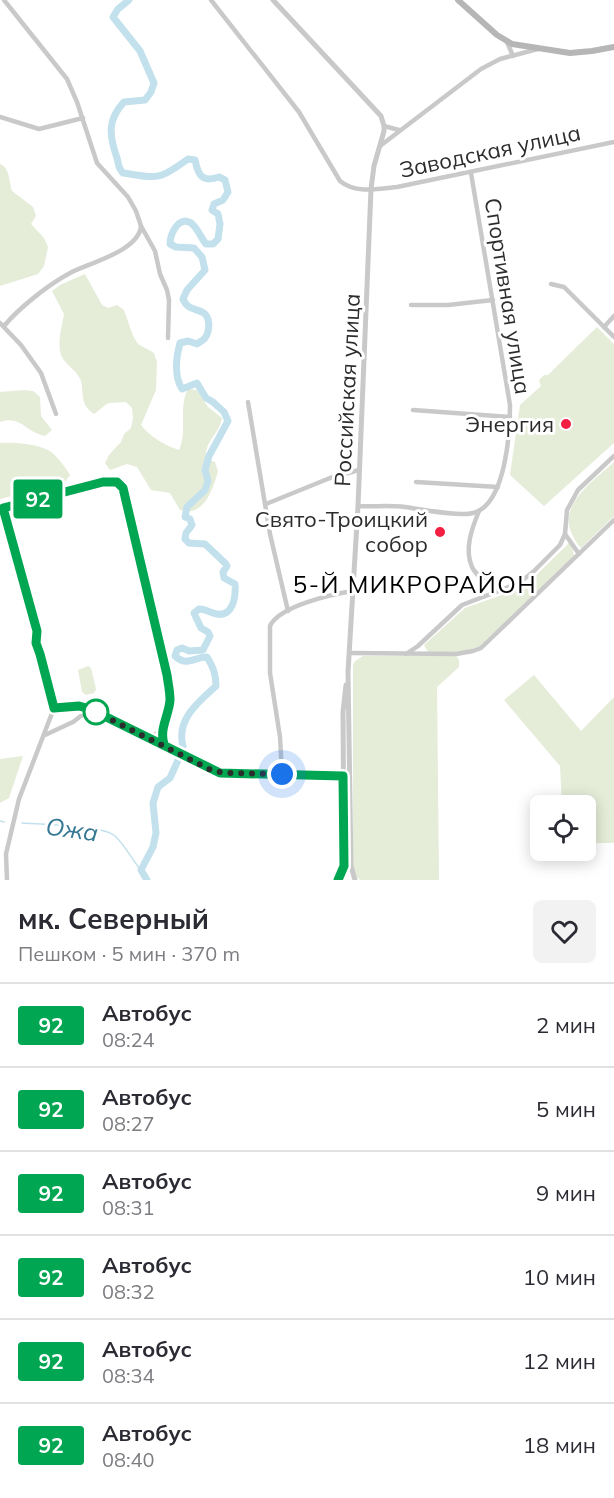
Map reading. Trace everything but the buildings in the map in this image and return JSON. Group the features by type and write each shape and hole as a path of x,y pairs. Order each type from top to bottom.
{"main road":[{"path":"458,0 507,42 538,49 581,52 614,49"}],"street":[{"path":"4,0 68,79 97,163 128,197 155,251 160,274 167,290 168,338"},
{"path":"211,0 299,112 340,181 351,188 371,189"},
{"path":"273,0 381,116 384,126 399,130"},
{"path":"507,42 513,56"},
{"path":"380,146 481,69 500,59 538,49"},
{"path":"0,117 39,129 82,118"},
{"name":"Российская улица","path":"355,880 351,866 348,672 358,506 371,189 374,165 384,126"},
{"name":"Заводская улица","path":"371,189 398,187 471,173 614,142"},
{"name":"Спортивная улица","path":"471,173 494,300 510,417 502,476 498,487 479,511"},
{"path":"56,414 41,373 2,324 70,273 107,257 135,240 141,233 141,226"},
{"path":"551,284 564,288 614,337"},
{"path":"411,305 448,305 494,300"},
{"path":"604,327 614,316"},
{"path":"248,402 277,567 288,611"},
{"path":"413,410 510,417"},
{"path":"406,654 462,605 525,579 552,553 565,534 567,510 578,490 614,456"},
{"path":"266,504 330,478 359,470"},
{"path":"7,880 6,854 12,827 54,708 37,650 37,631 3,508 103,482 117,482 123,488 167,675 170,702 162,737 167,747"},
{"path":"416,482 498,487"},
{"path":"358,506 405,507 470,513 479,511"},
{"path":"479,511 471,529 469,546 472,567 495,591"},
{"path":"350,653 466,653 482,648 614,520"},
{"path":"565,534 579,554"},
{"path":"282,774 280,737 270,673 269,633 273,620 288,611 328,595 353,591"},
{"path":"422,642 427,654"},
{"path":"338,880 344,866 343,712 348,672"},
{"path":"54,708 79,706 90,709 220,773 350,776"},
{"path":"45,735 73,722 90,709"},
{"path":"145,737 157,735 163,729"}],"green space":[{"path":"0,164 7,172 12,191 33,207 36,216 31,224 44,238 48,247 44,266 38,274 0,286"},
{"path":"85,274 102,305 108,308 117,305 124,310 138,344 154,353 157,362 156,390 141,425 144,429 158,440 179,450 183,435 185,396 188,389 197,390 208,407 222,418 206,453 206,459 215,462 218,471 206,500 195,510 180,510 170,493 151,490 137,467 127,464 110,470 105,463 121,442 124,434 131,428 132,408 126,402 108,403 94,414 86,407 81,381 61,356 60,332 64,314 52,291"},
{"name":"Энергия","path":"597,327 614,344 614,443 544,506 510,475 520,405 541,386 539,380 544,375 548,375"},
{"path":"33,391 40,397 41,416 52,430 45,436 18,422 7,420 0,422 0,392"},
{"path":"0,443 24,444 48,450 57,457 70,475 65,482 0,499"},
{"path":"614,462 614,516 581,548 571,532 570,511 589,484"},
{"path":"569,543 572,545 574,556 480,646 464,652 428,652 424,645 465,608 528,583"},
{"path":"363,656 456,656 459,660 459,667 437,687 439,880 360,880 353,868 353,665"},
{"path":"88,666 91,668 96,689 94,693 86,695 82,692 78,670"},
{"path":"534,675 581,731 614,697 614,843 596,843 596,795 561,795 560,766 504,700"},
{"path":"23,756 9,798 0,803 0,759"}],"waterway":[{"path":"129,0 118,9 113,17 140,51 154,83 145,100 124,102 115,114 111,133 120,169 123,173 151,177 170,171 188,159 195,160 199,174 208,179 219,177 225,180 228,192 223,200 214,204 212,210 218,214 220,224 218,239 213,244 206,244 195,227 187,221 179,223 176,227 170,244 176,247 194,248 202,257 205,270 187,290 183,299 188,306 205,314 209,324 207,335 202,341 197,344 188,341 180,343 176,367 179,384 182,389 197,383 206,398 224,412 228,421 209,456 205,470 208,481 205,490 187,507 185,517 190,519 192,525 185,539 189,543 205,544 227,566 223,572 224,578 235,584 234,601 225,613 213,613 199,609 194,613 201,628 210,636 203,650 189,651 182,648 177,650 175,656 183,661 207,657 214,671 216,682 216,686 190,712 183,728 183,746"},
{"path":"147,880 141,870 153,847 156,833 153,803 158,787 170,778 179,758"},
{"name":"Ожа","path":"0,821 4,822"},
{"name":"Ожа","path":"22,823 71,826 108,832 119,840 141,870"}],"bus line":[{"name":"92","path":"164,744 163,729 170,702 167,675 123,488 117,482 103,482 3,508 37,631 37,650 54,708 79,706 90,709 220,773 343,776 344,866 338,880"}],"place":[{"name":"Энергия","path":"566,424"},
{"name":"Свято-Троицкий собор","path":"440,532"}],"district":[{"name":"5-Й МИКРОРАЙОН","path":"415,584"}],"route":[{"path":"96,712 90,709 213,771 282,774"}]}
